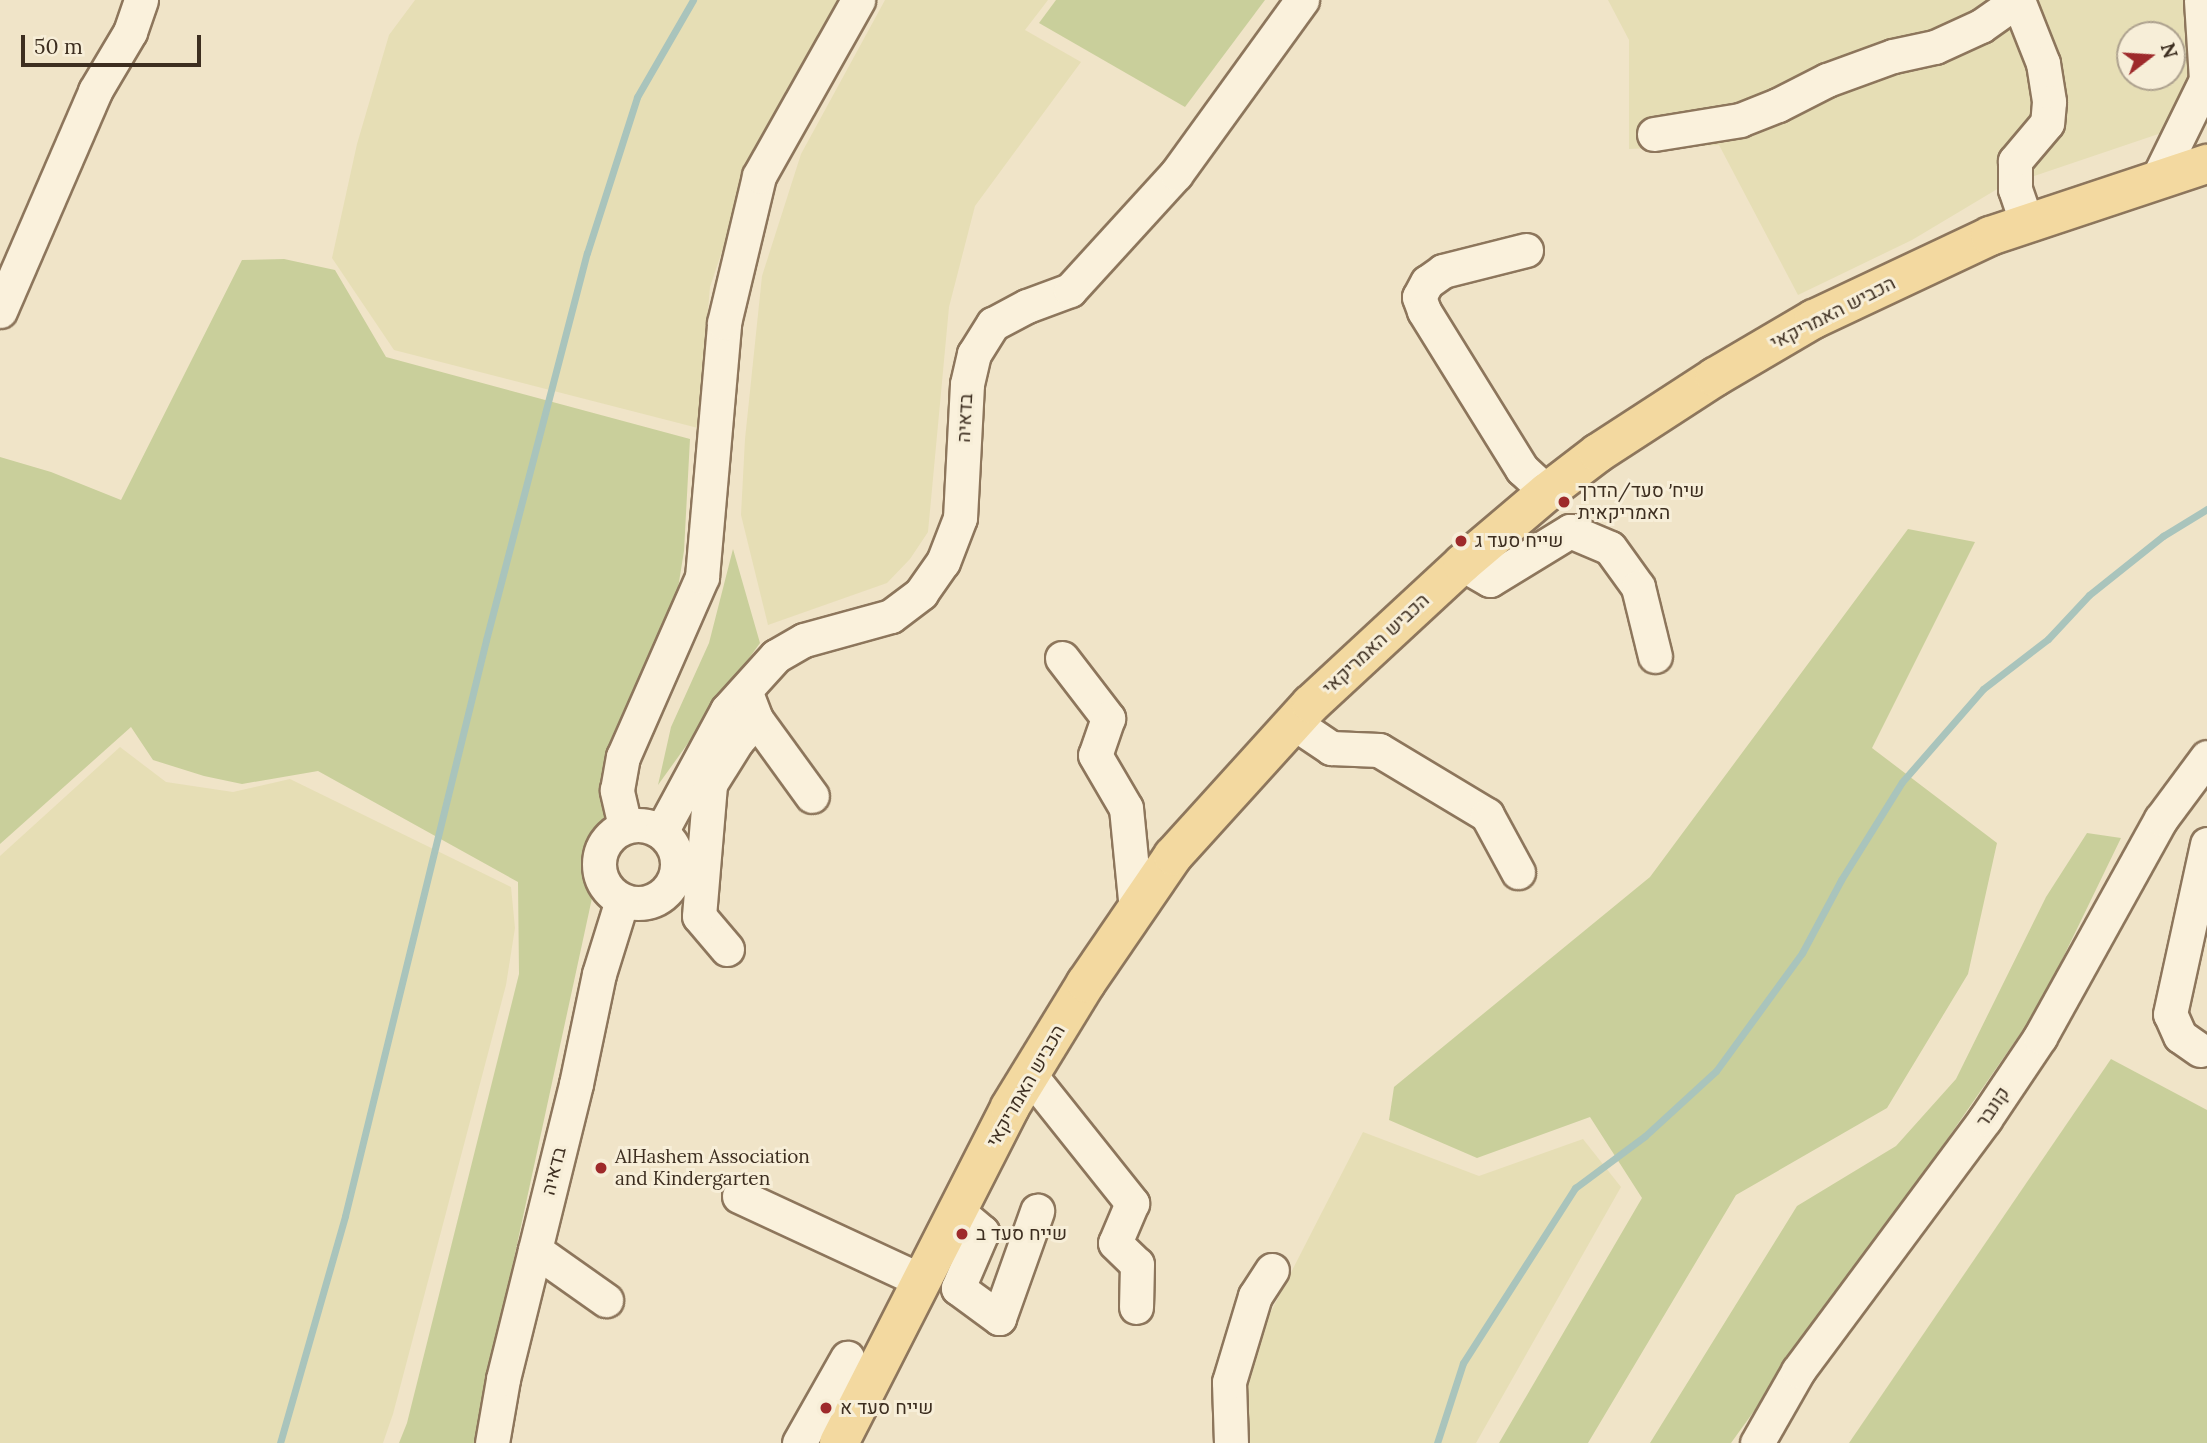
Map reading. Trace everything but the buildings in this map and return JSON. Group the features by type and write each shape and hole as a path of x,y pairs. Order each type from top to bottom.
{"main road":[{"name":"הכביש האמריקאי","path":"824,1434 922,1281 1030,1075 1086,983 1173,856 1294,723 1462,564 1598,453 1703,384 1814,319 1990,236 2207,164"}],"street":[{"path":"0,311 95,91 130,32 141,0"},
{"path":"625,826 617,790 623,757 702,577 724,323 759,176 858,0"},
{"name":"בדאיה","path":"661,832 727,710 751,705 776,656 804,640 891,616 921,593 943,562 960,518 967,384 974,354 993,324 1027,306 1070,290 1175,174 1302,0"},
{"path":"1654,134 1753,115 1871,64 1935,47 1982,26 2018,0 2043,63 2049,102 2048,123 2015,161 2015,188 2027,223"},
{"path":"2157,180 2206,80 2200,0"},
{"path":"1526,250 1443,271 1427,282 1419,297 1522,469 1547,492"},
{"path":"1462,564 1490,580 1570,531 1610,548 1638,587 1655,656"},
{"path":"1062,658 1108,718 1095,755 1126,808 1136,911"},
{"path":"751,705 812,796"},
{"path":"727,949 699,916 710,784 737,741 751,705"},
{"path":"1294,723 1331,748 1379,750 1487,815 1518,872"},
{"name":"קונבר","path":"1757,1443 1798,1371 1985,1119 2040,1037 2161,818 2206,762"},
{"path":"643,825 661,832 676,853 676,871 670,887 648,902 622,900 602,882 598,862 604,843 625,826 643,825"},
{"path":"2200,1051 2180,1036 2170,1014 2207,844"},
{"name":"בדאיה","path":"492,1443 503,1378 599,974 622,900"},
{"path":"1030,1075 1132,1203 1115,1243 1137,1264 1136,1307"},
{"path":"740,1196 922,1281"},
{"path":"957,1211 982,1232 958,1288 999,1318 1037,1211"},
{"path":"535,1250 606,1300"},
{"path":"1231,1443 1229,1382 1255,1296 1272,1270"},
{"path":"824,1434 847,1359"}],"shaded area":[{"path":"415,0 841,0 758,144 710,287 698,428 394,350 332,258 357,144 389,35"},
{"path":"885,0 1048,0 1025,30 1081,62 975,206 949,307 928,532 910,559 887,583 768,625 741,515 745,439 762,276 801,154"},
{"path":"1608,0 2189,0 2196,77 2185,125 1999,188 1912,240 1798,295 1719,145 1629,149 1629,40"},
{"path":"120,747 166,782 233,792 290,779 511,887 515,928 506,985 393,1414 383,1443 0,1443 0,856"},
{"path":"1363,1132 1479,1176 1583,1139 1621,1187 1476,1443 1238,1443 1239,1374"}],"green space":[{"path":"1056,0 1265,0 1185,107 1039,23"},
{"path":"284,259 335,270 386,357 690,439 684,551 674,613 602,852 474,1443 399,1443 407,1423 519,974 518,882 318,771 242,784 204,776 153,760 131,727 0,844 0,457 51,472 121,500 242,260"},
{"path":"1908,529 1975,542 1872,748 1997,843 1968,974 1887,1108 1736,1195 1588,1443 1499,1443 1642,1198 1590,1117 1477,1158 1389,1120 1394,1087 1650,877"},
{"path":"733,549 760,643 658,785 671,727 709,643"},
{"path":"2087,833 2121,838 2040,1005 1881,1235 1731,1443 1650,1443 1797,1206 1896,1146 1956,1079 2046,897"},
{"path":"2111,1059 2207,1110 2207,1443 1849,1443"}],"waterway":[{"path":"280,1443 345,1216 486,640 587,253 637,97 693,0"},
{"path":"1437,1443 1463,1363 1575,1188 1645,1136 1716,1071 1802,953 1841,880 1902,782 1983,689 2048,639 2089,595 2163,536 2207,509"}],"place":[{"name":"שיח׳ סעד/הדרך האמריקאית","path":"1564,502"},
{"name":"שייח סעד ג","path":"1461,541"},
{"name":"AlHashem Association and Kindergarten","path":"601,1168"},
{"name":"שייח סעד ב","path":"962,1234"},
{"name":"שייח סעד א","path":"826,1408"}]}
